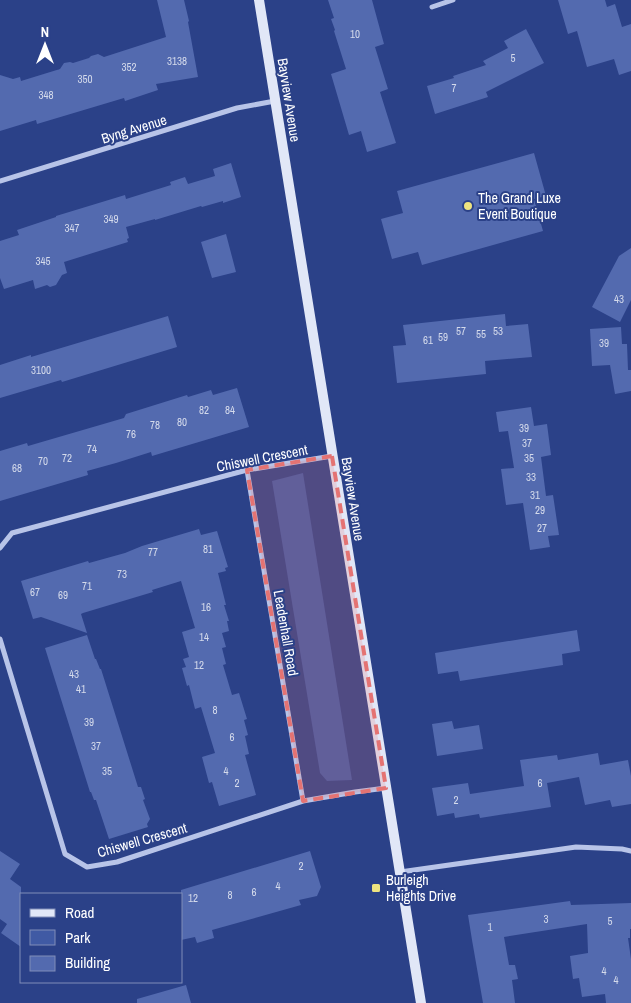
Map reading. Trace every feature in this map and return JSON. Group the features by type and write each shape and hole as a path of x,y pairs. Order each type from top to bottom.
{"main road":[{"name":"Bayview Avenue","path":"259,0 421,1003"}],"street":[{"path":"432,7 454,0"},
{"name":"Byng Avenue","path":"0,181 237,108 275,101"},
{"name":"Chiswell Crescent","path":"0,548 12,533 246,470 332,456"},
{"name":"Leadenhall Road","path":"246,470 304,801"},
{"name":"Chiswell Crescent","path":"0,639 65,854 87,867 117,862 304,801 386,788"},
{"path":"400,872 576,848 622,849 631,851"}],"highlighted area":[{"path":"332,456 386,788 303,801 247,470"}],"green space":[{"path":"303,473 352,780 327,781 320,773 272,481"}],"building":[{"path":"157,0 184,0 198,77 156,84 158,90 125,101 124,98 37,124 36,120 0,131 0,75 13,79 20,77 21,81 60,69 64,63 73,63 98,54 104,57 166,37"},
{"path":"328,0 372,0 384,44 375,47 388,89 380,92 396,143 367,152 361,131 349,135 331,74 346,69 334,31 331,19 334,18"},
{"path":"558,0 605,0 607,7 615,4 622,27 631,24 631,71 619,75 614,59 587,67 577,31 568,34"},
{"path":"526,29 544,63 486,92 488,97 435,114 427,86 454,78 453,76 486,65 483,61 508,48 504,41"},
{"name":"The Grand Luxe Event Boutique","path":"534,153 546,196 534,199 543,231 422,265 418,252 392,259 381,219 403,213 397,191"},
{"path":"231,163 241,197 126,227 129,238 127,239 128,242 64,262 67,273 62,275 56,285 50,287 47,285 35,289 33,280 4,289 0,278 0,241 19,235 17,230 125,195 126,199 171,185 170,182 185,177 188,184 215,176 213,169"},
{"path":"226,234 236,272 212,278 201,242"},
{"path":"631,248 631,300 620,322 592,307 619,256"},
{"path":"505,314 506,326 528,324 532,357 485,361 486,374 397,383 393,346 406,345 403,325"},
{"path":"168,316 177,347 62,382 61,380 0,398 0,365"},
{"path":"621,327 622,344 627,344 628,370 631,370 631,391 615,394 610,365 592,366 590,329"},
{"path":"237,388 249,427 152,456 151,452 87,471 88,475 0,501 0,451 27,443 28,446 124,418 126,414 187,395 188,397 211,390 213,395"},
{"path":"531,407 534,426 547,424 551,455 541,457 546,496 553,495 559,535 548,536 550,547 530,550 523,503 506,505 501,469 514,468 508,431 499,432 496,412"},
{"path":"199,529 201,535 217,531 228,567 225,568 226,571 218,573 229,621 227,621 229,631 222,633 226,647 222,648 226,664 223,665 232,695 239,693 247,719 244,720 248,735 245,736 249,754 245,755 256,795 219,806 212,782 209,783 202,757 215,753 201,707 195,709 189,685 187,686 182,668 186,667 183,659 189,657 182,632 195,628 181,581 152,590 153,592 81,614 87,633 41,617 33,619 21,581 88,561 89,563 125,553"},
{"path":"577,630 580,651 562,654 563,665 460,681 458,671 438,674 435,653"},
{"path":"87,635 95,659 101,669 150,819 147,824 148,827 109,839 96,800 94,800 90,792 45,648"},
{"path":"452,721 454,729 479,725 483,749 437,756 432,724"},
{"path":"598,753 600,765 628,760 631,776 631,804 612,807 610,800 585,805 579,777 547,783 551,807 480,818 479,814 455,818 454,813 437,816 432,788 468,783 470,794 524,786 520,760 557,755 558,760"},
{"path":"0,851 20,864 10,879 21,887 20,946 1,933 7,924 0,919"},
{"path":"310,851 321,887 317,896 299,900 301,905 212,930 214,938 197,943 195,937 182,940 181,890"},
{"path":"570,901 571,905 631,903 631,929 630,938 628,938 631,959 631,1003 606,1003 605,994 582,997 579,978 573,979 570,956 588,953 587,924 504,937 509,965 515,965 518,979 512,980 515,1003 483,1003 468,915"},
{"path":"186,985 191,1003 137,1003 137,999"}],"place":[{"name":"The Grand Luxe Event Boutique","path":"468,206"},
{"name":"Burleigh Heights Drive","path":"376,888"}]}
